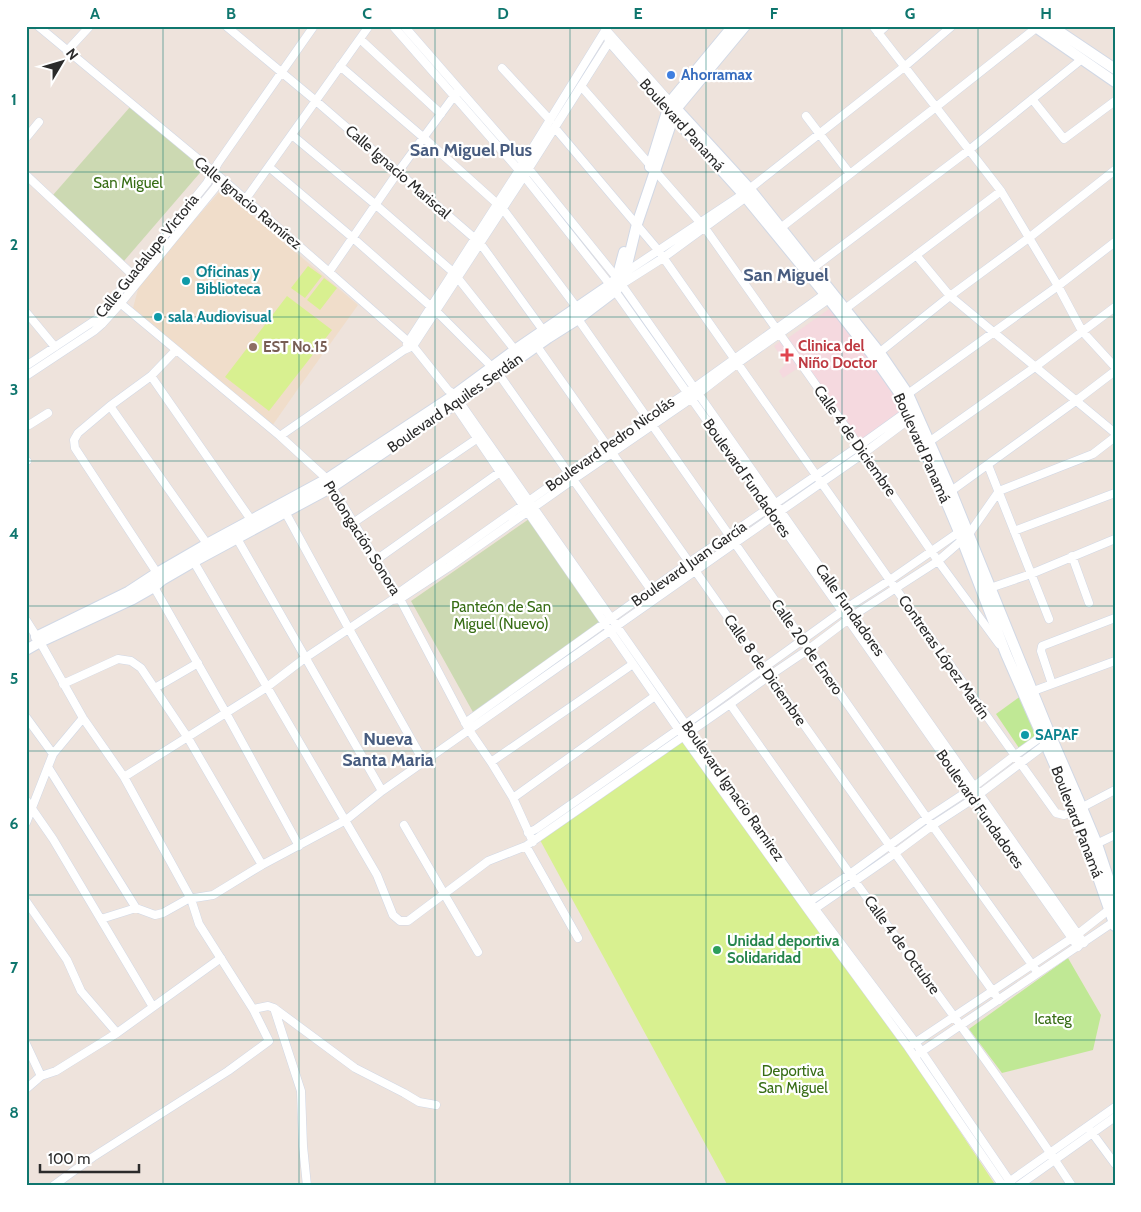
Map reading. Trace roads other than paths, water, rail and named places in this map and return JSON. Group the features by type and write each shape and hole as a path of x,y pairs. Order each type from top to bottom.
{"street":[{"name":"Calle Ignacio Ramírez","path":"38,26 330,272 410,344 453,397"},
{"path":"67,51 90,26"},
{"name":"Calle Ignacio Mariscal","path":"226,26 477,240 546,335"},
{"name":"Calle Guadalupe Victoria","path":"26,376 102,324 133,275 214,173 218,163 314,26"},
{"path":"246,200 369,26"},
{"path":"393,26 618,282"},
{"path":"404,26 527,166 618,282 693,393 829,294"},
{"path":"618,282 635,222 672,110 734,26"},
{"path":"672,110 745,26"},
{"path":"886,26 875,29 1001,191 1030,237 1082,331 1115,367"},
{"path":"618,282 663,258 702,226 748,193 952,26"},
{"path":"1052,26 1115,69"},
{"path":"778,230 1035,27 1115,82"},
{"path":"527,166 550,120 606,30"},
{"path":"280,436 410,344 477,240 555,128 609,42 606,30"},
{"name":"Boulevard Panamá","path":"606,30 672,110"},
{"path":"360,38 441,114"},
{"name":"Boulevard Panamá","path":"609,42 748,193 843,311 877,355 905,396 990,588 1028,693 1079,809 1112,907 1114,923"},
{"path":"810,270 969,150 1082,59"},
{"name":"Calle 20 de Enero","path":"340,66 500,206 577,313 734,543 1038,973"},
{"path":"502,68 550,120"},
{"name":"Calle 4 de Diciembre","path":"581,86 702,226 864,453 938,561 1006,654"},
{"path":"330,272 398,172 459,89"},
{"path":"1032,99 1064,139 1115,101"},
{"path":"806,116 850,174"},
{"path":"26,138 40,122"},
{"name":"Contreras López Martín","path":"555,128 658,250 1056,813 1064,815 1079,809"},
{"path":"292,135 376,205 455,275 515,350"},
{"path":"269,167 433,309 496,370 651,590"},
{"path":"877,355 950,296 1030,237 1115,170"},
{"path":"26,175 139,281"},
{"name":"Calle Guadalupe Victoria","path":"26,366 97,319 139,281 215,188 220,178"},
{"path":"843,311 1001,191"},
{"path":"618,282 658,250 702,226"},
{"path":"905,396 1058,286 1115,242"},
{"path":"916,255 950,296 1115,433"},
{"name":"Boulevard Aquiles Serdán","path":"26,642 34,635 158,580 191,558 330,483 453,397 496,370 618,282"},
{"name":"Prolongación Sonora","path":"117,301 280,436 330,483 376,560 467,727 513,798 528,833 530,844 578,938"},
{"path":"926,444 1115,306"},
{"path":"26,312 55,347"},
{"name":"Boulevard Aquiles Serdán","path":"496,370 515,350 535,342"},
{"name":"Calle 8 de Diciembre","path":"535,342 894,854 999,1000"},
{"path":"176,350 151,376 110,406 78,433 74,440 75,448 158,580 198,663 299,846"},
{"path":"947,494 1115,371"},
{"path":"151,376 254,524"},
{"name":"Boulevard Pedro Nicolás","path":"124,777 267,688 305,658 396,598 449,567 528,506 571,476 608,445 647,418 693,393"},
{"name":"Boulevard Pedro Nicolás","path":"571,476 612,453 653,426 693,393"},
{"name":"Calle Fundadores","path":"693,393 1081,945"},
{"name":"Boulevard Ignacio Ramirez","path":"453,397 500,472 528,506"},
{"name":"Boulevard Ignacio Ramirez","path":"453,397 608,620 686,723 812,911 918,1054 1007,1185"},
{"path":"110,406 210,548"},
{"path":"26,424 29,425 48,413"},
{"name":"Boulevard Juan García","path":"467,727 608,620 690,562 859,446 912,413"},
{"name":"Boulevard Juan García","path":"467,727 614,628 822,483 864,453 912,413"},
{"path":"191,558 346,820 377,875 393,915 400,921 408,921 488,861 530,844 809,649 851,617 938,561 966,532 999,491 1093,454 1115,437"},
{"path":"353,523 478,438"},
{"path":"988,465 1049,619"},
{"path":"376,560 500,472"},
{"path":"1014,531 1115,493"},
{"path":"283,508 424,762"},
{"path":"528,833 679,729 845,609 966,532"},
{"name":"Boulevard Panamá","path":"966,532 1006,654 1028,693"},
{"path":"234,534 382,791"},
{"path":"990,588 1114,542"},
{"path":"1072,556 1089,603"},
{"path":"1052,684 1041,651 1042,646 1115,618"},
{"path":"26,620 83,718 124,777 190,900 199,924 253,1009 269,1041 228,1071 93,1157 53,1186"},
{"name":"Boulevard Ignacio Ramirez","path":"614,628 633,664 683,736 807,903"},
{"name":"Boulevard Aquiles Serdán","path":"26,650 34,635"},
{"path":"63,684 118,659 131,661 141,668 188,738 262,865"},
{"path":"1028,693 1115,661"},
{"path":"155,688 198,663"},
{"path":"491,762 633,664"},
{"path":"513,798 655,696"},
{"name":"Calle 4 de Octubre","path":"730,704 853,878 955,1016 1072,1186"},
{"path":"26,717 53,754"},
{"path":"26,823 28,804 53,754 83,718"},
{"path":"48,767 136,908 154,915 163,913 188,899 213,895 262,865 346,820 382,791 424,762 467,727"},
{"path":"812,911 889,846 927,818 971,789 1014,756 1047,738"},
{"path":"807,903 894,854 932,825 976,797 1020,763 1047,738"},
{"path":"1079,809 1115,790"},
{"path":"28,804 53,839 153,1007"},
{"path":"404,825 478,952"},
{"path":"1092,846 1115,834"},
{"name":"Boulevard Panamá","path":"1092,846 1113,885 1115,898"},
{"path":"26,901 67,960 81,990 118,1033"},
{"path":"911,1045 1074,936 1112,907"},
{"path":"101,918 136,908"},
{"path":"918,1054 1114,923"},
{"path":"26,1089 42,1076 56,1071 118,1033 221,958"},
{"path":"253,1009 268,1006 274,1008 355,1068 419,1102 436,1105"},
{"path":"274,1008 301,1091 307,1186"},
{"path":"26,1044 42,1076"},
{"path":"1007,1185 1050,1152 1115,1107"},
{"path":"1018,1186 1115,1117"},
{"path":"1087,1126 1115,1164"}],"place":[{"name":"Ahorramax","path":"671,75"},
{"name":"Oficinas y Biblioteca","path":"186,281"},
{"name":"sala Audiovisual","path":"158,317"},
{"name":"EST No.15","path":"253,347"},
{"name":"Clinica del Niño Doctor","path":"787,355"},
{"name":"SAPAF","path":"1025,735"},
{"name":"Unidad deportiva Solidaridad","path":"717,950"}],"district":[{"name":"San Miguel Plus","path":"471,150"},
{"name":"San Miguel","path":"786,275"},
{"name":"Nueva Santa Maria","path":"388,750"}],"park label":[{"name":"Panteón de San Miguel (Nuevo)","path":"501,616"},
{"name":"Icateg","path":"1053,1019"},
{"name":"Deportiva San Miguel","path":"793,1080"}]}
